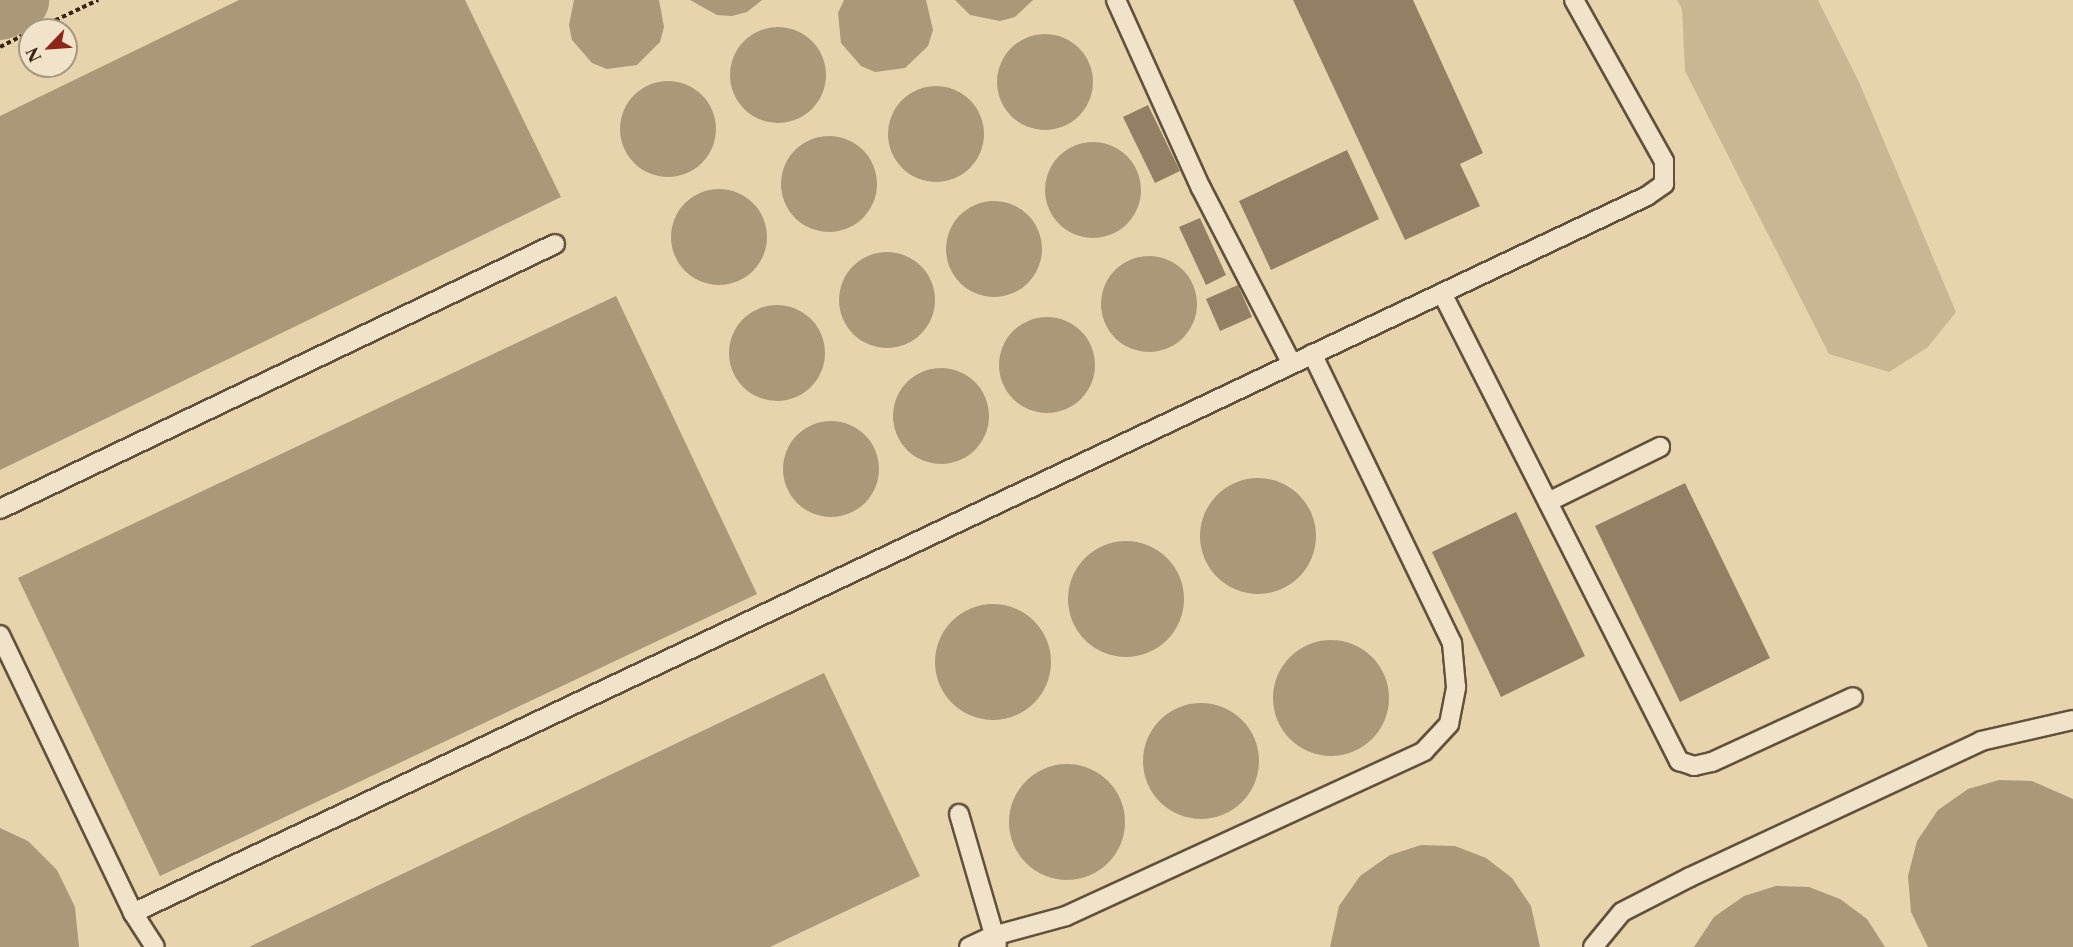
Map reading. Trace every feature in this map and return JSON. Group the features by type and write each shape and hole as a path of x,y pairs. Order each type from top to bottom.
{"lane":[{"path":"1116,0 1201,188 1292,364"},
{"path":"133,913 1647,196 1664,184 1664,161 1574,0"},
{"path":"0,509 555,244"},
{"path":"1442,292 1679,761 1694,766 1712,762 1853,697"},
{"path":"969,947 995,941 1066,916 1424,751 1449,724 1456,687 1452,643 1312,354"},
{"path":"1548,502 1660,447"},
{"path":"0,635 133,913 155,947"},
{"path":"1593,947 1622,912 1690,877 1981,741 2073,720"},
{"path":"958,814 995,941"}],"path":[{"path":"60,18 98,0"},
{"path":"0,46 18,38"}],"shaded area":[{"path":"239,0 465,0 561,197 0,470 0,116"},
{"path":"574,0 659,0 664,27 660,42 637,65 607,69 592,63 572,40 569,25"},
{"path":"690,0 762,0 747,12 732,16 717,15"},
{"path":"844,0 926,0 933,30 928,46 905,68 875,72 861,66 841,43 838,13"},
{"path":"955,0 1033,0 1015,17 1000,21 970,15"},
{"path":"1677,0 1818,0 1859,82 1956,312 1928,347 1889,372 1829,354 1685,71 1682,9"},
{"path":"778,27 796,31 812,41 822,57 826,75 822,93 812,109 796,119 778,123 760,119 744,109 734,93 730,75 734,57 744,41 760,31"},
{"path":"1045,34 1063,38 1079,48 1089,64 1093,82 1089,100 1079,116 1063,126 1045,130 1027,126 1011,116 1001,100 997,82 1001,64 1011,48 1027,38"},
{"path":"668,81 686,85 702,95 712,111 716,129 712,147 702,163 686,173 668,177 650,173 634,163 624,147 620,129 624,111 634,95 650,85"},
{"path":"936,86 954,90 970,100 980,116 984,134 980,152 970,168 954,178 936,182 918,178 902,168 892,152 888,134 892,116 902,100 918,90"},
{"path":"829,136 847,140 863,150 873,166 877,184 873,202 863,218 847,228 829,232 811,228 795,218 785,202 781,184 785,166 795,150 811,140"},
{"path":"1093,142 1111,146 1127,156 1137,172 1141,190 1137,208 1127,224 1111,234 1093,238 1075,234 1059,224 1049,208 1045,190 1049,172 1059,156 1075,146"},
{"path":"719,189 737,193 753,203 763,219 767,237 763,255 753,271 737,281 719,285 701,281 685,271 675,255 671,237 675,219 685,203 701,193"},
{"path":"994,201 1012,205 1028,215 1038,231 1042,249 1038,267 1028,283 1012,293 994,297 976,293 960,283 950,267 946,249 950,231 960,215 976,205"},
{"path":"887,252 905,256 921,266 931,282 935,300 931,318 921,334 905,344 887,348 869,344 853,334 843,318 839,300 843,282 853,266 869,256"},
{"path":"1149,256 1167,260 1183,270 1193,286 1197,304 1193,322 1183,338 1167,348 1149,352 1131,348 1115,338 1105,322 1101,304 1105,286 1115,270 1131,260"},
{"path":"616,296 757,594 160,876 18,578"},
{"path":"777,305 795,309 811,319 821,335 825,353 821,371 811,387 795,397 777,401 759,397 743,387 733,371 729,353 733,335 743,319 759,309"},
{"path":"1047,317 1065,321 1081,331 1091,347 1095,365 1091,383 1081,399 1065,409 1047,413 1029,409 1013,399 1003,383 999,365 1003,347 1013,331 1029,321"},
{"path":"941,368 959,372 975,382 985,398 989,416 985,434 975,450 959,460 941,464 923,460 907,450 897,434 893,416 897,398 907,382 923,372"},
{"path":"831,421 849,425 865,435 875,451 879,469 875,487 865,503 849,513 831,517 813,513 797,503 787,487 783,469 787,451 797,435 813,425"},
{"path":"1258,478 1280,483 1299,495 1311,514 1316,536 1311,558 1299,577 1280,589 1258,594 1236,589 1217,577 1205,558 1200,536 1205,514 1217,495 1236,483"},
{"path":"1126,541 1148,546 1167,558 1179,577 1184,599 1179,621 1167,640 1148,652 1126,657 1104,652 1085,640 1073,621 1068,599 1073,577 1085,558 1104,546"},
{"path":"993,604 1015,609 1034,621 1046,640 1051,662 1046,684 1034,703 1015,715 993,720 971,715 952,703 940,684 935,662 940,640 952,621 971,609"},
{"path":"1331,640 1353,645 1372,657 1384,676 1389,698 1384,720 1372,739 1353,751 1331,756 1309,751 1290,739 1278,720 1273,698 1278,676 1290,657 1309,645"},
{"path":"824,673 920,876 770,947 249,947"},
{"path":"1201,703 1223,708 1242,720 1254,739 1259,761 1254,783 1242,802 1223,814 1201,819 1179,814 1160,802 1148,783 1143,761 1148,739 1160,720 1179,708"},
{"path":"1067,764 1089,769 1108,781 1120,800 1125,822 1120,844 1108,863 1089,875 1067,880 1045,875 1026,863 1014,844 1009,822 1014,800 1026,781 1045,769"},
{"path":"1999,780 2032,781 2073,799 2073,947 1928,947 1911,912 1908,876 1917,841 1938,810 1968,789"},
{"path":"0,828 28,841 57,870 75,907 79,947 0,947"},
{"path":"1421,845 1455,846 1486,858 1512,878 1531,906 1540,947 1330,947 1339,906 1360,876 1390,855"},
{"path":"1776,886 1809,887 1840,899 1867,919 1885,947 1694,947 1714,917 1744,896"}],"building":[{"path":"1293,0 1413,0 1483,153 1460,164 1480,206 1405,240"},
{"path":"1148,105 1180,171 1155,183 1123,117"},
{"path":"1347,150 1379,219 1271,270 1239,201"},
{"path":"1200,218 1226,275 1206,285 1179,227"},
{"path":"1238,285 1252,317 1220,331 1206,299"},
{"path":"1685,483 1770,658 1680,702 1595,526"},
{"path":"1516,512 1585,656 1501,697 1432,552"}],"waterway":[{"path":"0,8 17,0"}]}
